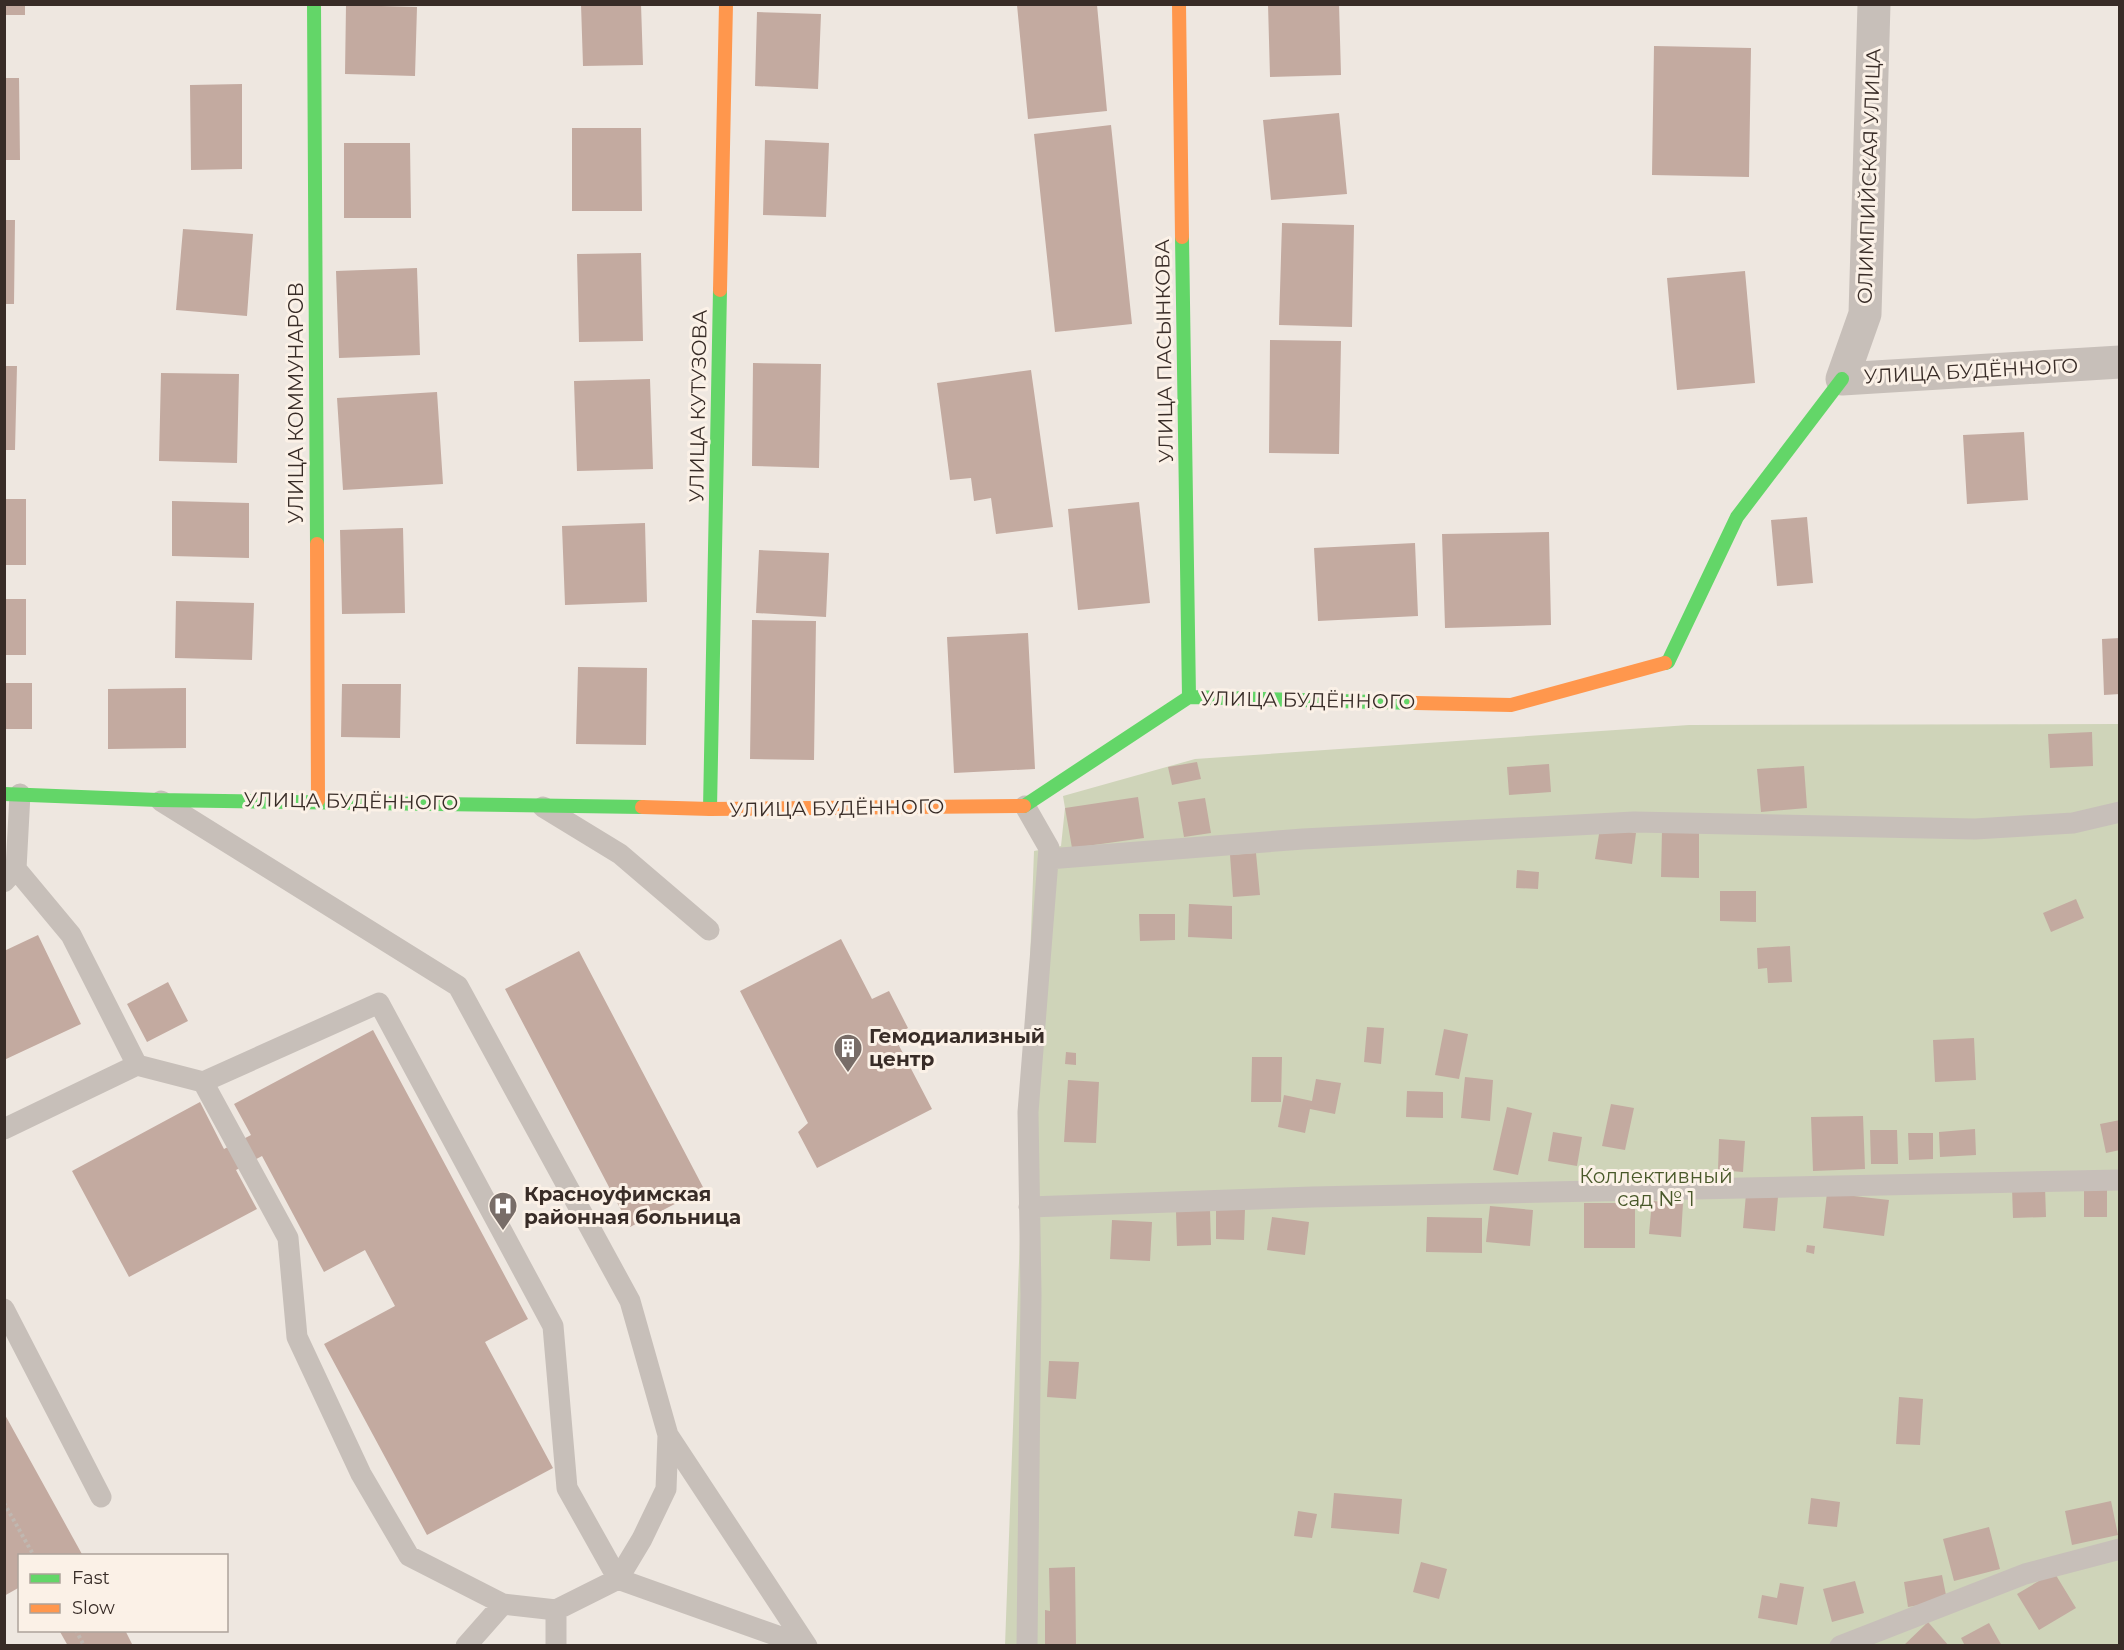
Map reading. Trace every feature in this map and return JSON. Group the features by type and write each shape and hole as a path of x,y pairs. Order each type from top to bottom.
{"street":[{"name":"УЛИЦА КОММУНАРОВ","path":"314,4 318,800"},
{"name":"УЛИЦА КУТУЗОВА","path":"710,809 726,4"},
{"name":"УЛИЦА ПАСЫНКОВА","path":"1179,4 1189,697"},
{"name":"ОЛИМПИЙСКАЯ УЛИЦА","path":"1842,379 1865,314 1874,4"},
{"name":"УЛИЦА БУДЁННОГО","path":"12,794 158,800 318,800 710,809 1025,806 1189,697 1511,705 1668,662 1737,517 1842,379 2120,362"}],"lane":[{"path":"12,794 10,875 71,935 137,1065"},
{"path":"158,800 458,986 630,1300 668,1435 807,1646"},
{"path":"537,804 620,854 709,930"},
{"path":"1025,806 1049,848 1028,1112 1030,1529 1027,1646"},
{"path":"1048,859 1303,839 1634,822 1975,829 2073,823 2120,812"},
{"path":"4,1129 137,1065 203,1082 378,1003 553,1326 567,1488 618,1579 807,1646"},
{"path":"203,1082 288,1238 297,1337 360,1474 409,1556 503,1604 556,1610 618,1579 642,1539 666,1489 668,1435"},
{"path":"1029,1207 1418,1195 2120,1180"},
{"path":"4,1309 101,1497"},
{"path":"1840,1646 2025,1574 2120,1549"},
{"path":"466,1646 503,1604"},
{"path":"556,1610 556,1646"}],"path":[{"path":"4,1503 33,1554"},
{"path":"77,1632 84,1646"}],"green space":[{"name":"Коллективный сад № 1","path":"2119,724 2119,1645 1005,1646 1034,851 1061,846 1065,808 1063,796 1195,759 1689,725"}],"building":[{"path":"5,4 25,4 25,15 5,15"},
{"path":"581,4 641,4 643,65 583,66"},
{"path":"1268,4 1339,4 1341,75 1270,77"},
{"path":"346,5 417,7 415,76 345,74"},
{"path":"1017,5 1097,5 1107,111 1028,119"},
{"path":"757,12 821,14 818,89 755,86"},
{"path":"1654,46 1751,48 1749,177 1652,175"},
{"path":"4,78 19,78 20,160 4,160"},
{"path":"242,84 242,169 191,170 190,85"},
{"path":"1339,113 1347,194 1271,200 1263,120"},
{"path":"1111,125 1132,324 1055,332 1034,134"},
{"path":"572,128 641,128 642,211 572,211"},
{"path":"765,140 829,143 826,217 763,215"},
{"path":"344,143 410,143 411,218 344,218"},
{"path":"4,220 15,220 14,304 4,304"},
{"path":"1282,223 1354,225 1352,327 1279,325"},
{"path":"183,229 253,234 247,316 176,310"},
{"path":"641,253 643,341 579,342 577,254"},
{"path":"417,268 420,355 339,358 336,271"},
{"path":"1745,271 1755,383 1677,390 1667,278"},
{"path":"1270,340 1341,341 1339,454 1269,453"},
{"path":"753,363 821,364 819,468 752,466"},
{"path":"4,366 17,366 15,450 4,450"},
{"path":"1031,370 1053,527 996,534 991,498 974,501 971,478 950,480 937,383"},
{"path":"161,373 239,374 237,463 159,461"},
{"path":"650,379 653,469 577,471 574,381"},
{"path":"437,392 443,484 343,490 337,398"},
{"path":"2024,432 2028,500 1967,504 1963,435"},
{"path":"4,499 26,499 26,565 4,565"},
{"path":"172,501 249,503 249,558 172,556"},
{"path":"1139,502 1150,603 1078,610 1068,509"},
{"path":"1807,517 1813,583 1777,586 1771,520"},
{"path":"645,523 647,602 565,605 562,526"},
{"path":"403,528 405,613 342,614 340,530"},
{"path":"1549,532 1551,625 1445,628 1442,534"},
{"path":"1415,543 1418,616 1318,621 1314,548"},
{"path":"759,550 829,553 826,617 756,613"},
{"path":"4,599 26,599 26,655 4,655"},
{"path":"176,601 254,603 252,660 175,658"},
{"path":"752,620 816,621 814,760 750,759"},
{"path":"1028,633 1035,769 954,773 947,637"},
{"path":"2120,638 2120,694 2104,695 2102,639"},
{"path":"578,667 647,668 646,745 576,744"},
{"path":"4,683 32,683 32,729 4,729"},
{"path":"342,684 401,684 400,738 341,737"},
{"path":"186,688 186,748 108,749 108,689"},
{"path":"2092,732 2093,766 2050,768 2048,734"},
{"path":"1197,762 1201,779 1172,785 1168,767"},
{"path":"1549,764 1551,792 1509,795 1507,767"},
{"path":"1804,766 1807,808 1761,812 1757,769"},
{"path":"1138,797 1144,838 1072,848 1065,808"},
{"path":"1205,798 1211,833 1184,837 1178,802"},
{"path":"1600,828 1636,833 1632,864 1595,859"},
{"path":"1662,830 1699,831 1699,878 1661,877"},
{"path":"1256,853 1260,895 1233,897 1230,855"},
{"path":"1517,870 1539,872 1538,889 1516,888"},
{"path":"1720,891 1756,891 1756,922 1720,921"},
{"path":"2076,899 2084,918 2051,932 2043,913"},
{"path":"1189,904 1232,906 1232,939 1188,937"},
{"path":"1139,914 1175,914 1175,940 1140,941"},
{"path":"38,935 81,1024 4,1060 4,951"},
{"name":"Гемодиализный центр","path":"841,939 872,999 889,991 908,1028 894,1036 932,1109 817,1168 798,1132 808,1123 740,991"},
{"path":"1790,946 1792,982 1768,983 1767,968 1758,969 1757,948"},
{"path":"579,951 704,1189 630,1227 505,989"},
{"path":"168,982 188,1021 147,1042 127,1004"},
{"path":"1367,1027 1384,1028 1381,1064 1364,1062"},
{"path":"1444,1029 1468,1034 1459,1079 1435,1075"},
{"path":"373,1030 528,1319 485,1342 553,1468 427,1535 324,1344 395,1306 365,1250 324,1272 262,1156 236,1170 257,1209 129,1277 72,1171 200,1102 224,1149 251,1135 234,1104"},
{"path":"1974,1038 1976,1080 1935,1082 1933,1040"},
{"path":"1066,1052 1076,1053 1076,1065 1065,1064"},
{"path":"1252,1057 1282,1057 1281,1102 1251,1102"},
{"path":"1465,1077 1493,1080 1490,1121 1461,1118"},
{"path":"1316,1079 1341,1083 1335,1114 1310,1109 1305,1133 1278,1127 1284,1095 1312,1101"},
{"path":"1068,1080 1099,1082 1096,1143 1064,1142"},
{"path":"1407,1091 1443,1092 1443,1118 1406,1117"},
{"path":"1611,1104 1634,1108 1625,1150 1602,1146"},
{"path":"1507,1107 1532,1113 1518,1175 1493,1170"},
{"path":"1863,1116 1865,1169 1813,1171 1811,1117"},
{"path":"2120,1120 2120,1150 2106,1153 2100,1124"},
{"path":"1975,1129 1976,1155 1940,1157 1939,1132"},
{"path":"1870,1130 1897,1130 1898,1164 1871,1164"},
{"path":"1553,1132 1582,1137 1577,1166 1548,1161"},
{"path":"1908,1133 1933,1133 1933,1159 1909,1160"},
{"path":"1719,1139 1745,1141 1743,1172 1718,1170"},
{"path":"2045,1187 2046,1217 2013,1218 2012,1188"},
{"path":"2084,1187 2107,1187 2107,1217 2084,1217"},
{"path":"1827,1193 1889,1200 1884,1236 1823,1228"},
{"path":"1746,1194 1778,1197 1775,1231 1743,1228"},
{"path":"1652,1201 1683,1203 1681,1237 1649,1234"},
{"path":"1584,1203 1635,1203 1635,1248 1584,1248"},
{"path":"1490,1206 1533,1210 1530,1246 1486,1242"},
{"path":"1216,1208 1245,1209 1244,1240 1216,1239"},
{"path":"1210,1210 1211,1245 1177,1246 1176,1212"},
{"path":"1272,1217 1309,1222 1305,1255 1267,1250"},
{"path":"1427,1217 1482,1218 1482,1253 1426,1252"},
{"path":"1112,1220 1152,1222 1150,1261 1110,1259"},
{"path":"1807,1245 1815,1246 1814,1254 1806,1252"},
{"path":"1049,1361 1079,1362 1076,1399 1047,1397"},
{"path":"1899,1397 1923,1399 1920,1445 1896,1444"},
{"path":"4,1413 82,1554 18,1554 18,1588 4,1596"},
{"path":"1334,1493 1402,1499 1399,1534 1331,1528"},
{"path":"1811,1498 1840,1502 1837,1527 1808,1524"},
{"path":"2111,1501 2118,1535 2072,1545 2065,1511"},
{"path":"1298,1511 1317,1514 1312,1538 1294,1536"},
{"path":"1989,1527 2000,1569 1954,1581 1943,1539"},
{"path":"1421,1562 1447,1569 1439,1599 1413,1592"},
{"path":"1075,1567 1076,1646 1045,1646 1045,1610 1050,1611 1049,1568"},
{"path":"2054,1572 2076,1608 2039,1630 2017,1594"},
{"path":"1942,1575 1947,1600 1908,1607 1904,1582"},
{"path":"1855,1581 1864,1613 1832,1622 1823,1589"},
{"path":"1780,1583 1804,1587 1797,1625 1758,1618 1762,1595 1777,1598"},
{"path":"1928,1622 1949,1646 1903,1646"},
{"path":"1989,1623 2002,1646 1965,1646 1961,1638"},
{"path":"60,1632 126,1632 133,1646 68,1646"}],"traffic: fast":[{"path":"314,4 317,544"},
{"path":"1182,237 1189,697"},
{"path":"710,809 720,290"},
{"path":"1665,663 1668,662 1737,517 1842,379"},
{"path":"1024,806 1189,697 1416,703"},
{"path":"4,794 158,800 642,807"}],"traffic: slow":[{"path":"720,290 726,4"},
{"path":"1179,4 1182,237"},
{"path":"317,544 318,800"},
{"path":"1416,703 1511,705 1665,663"},
{"path":"642,807 710,809 1024,806"}],"place":[{"name":"Гемодиализный центр","path":"848,1074"},
{"name":"Красноуфимская районная больница","path":"503,1232"}]}
